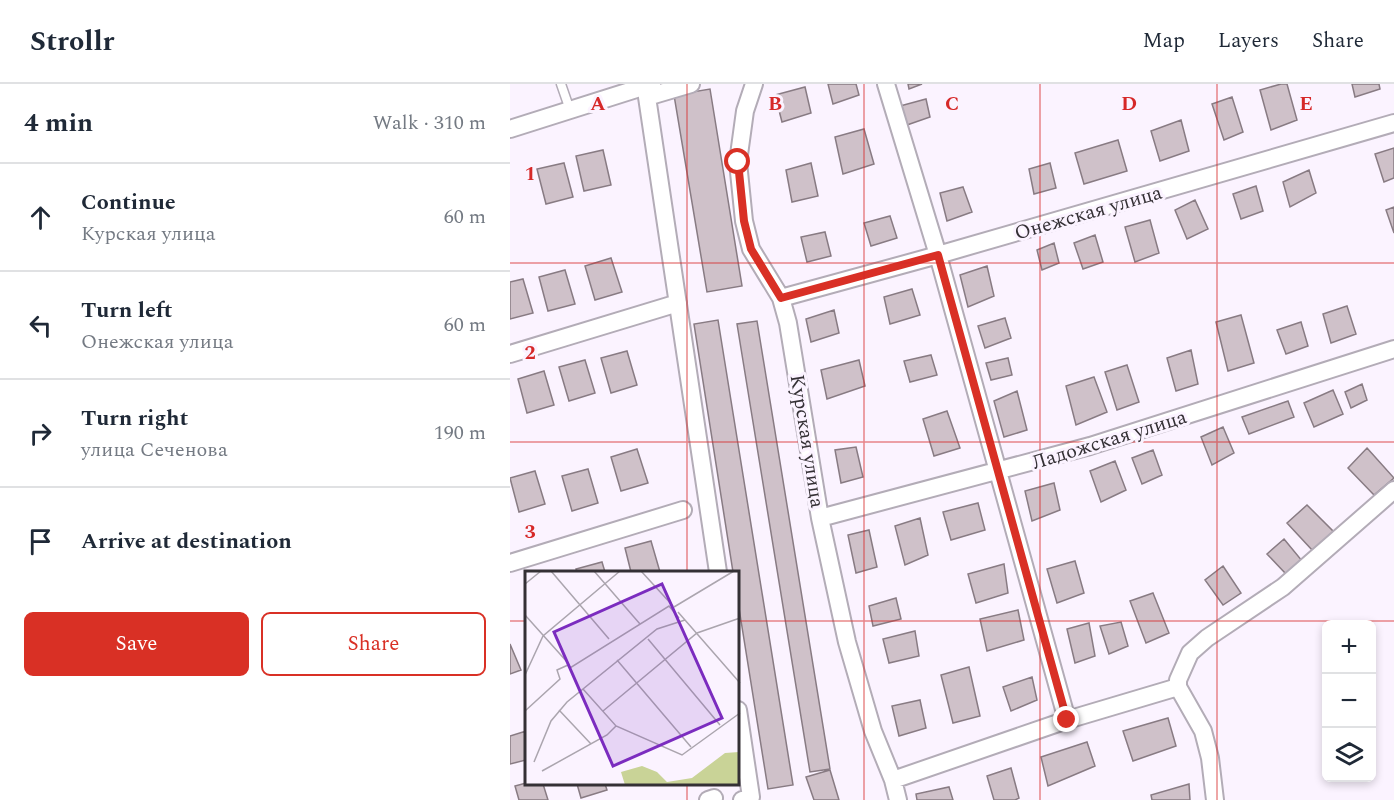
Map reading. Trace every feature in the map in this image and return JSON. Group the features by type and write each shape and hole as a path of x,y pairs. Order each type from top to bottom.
{"street":[{"path":"510,129 652,84"},
{"path":"691,84 647,97 718,571"},
{"name":"Курская улица","path":"754,84 745,111 738,162 744,221 751,249 781,298 788,323 820,518 847,642 873,731 898,800"},
{"path":"886,84 938,255 1067,720"},
{"name":"Онежская улица","path":"781,298 1394,123"},
{"path":"510,354 678,303"},
{"name":"Ладожская улица","path":"820,518 1090,446 1394,349"},
{"path":"1215,800 1210,758 1203,731 1178,687 1178,680 1190,654 1207,638 1283,587 1394,490"},
{"path":"510,563 683,510"},
{"path":"892,780 1067,720 1178,687"},
{"path":"740,724 751,797 742,800"}],"lane":[{"path":"561,84 570,110"}],"building":[{"path":"828,84 856,84 859,95 833,104"},
{"path":"908,84 922,84 909,89"},
{"path":"1287,84 1297,120 1271,130 1260,90"},
{"path":"1352,84 1379,84 1380,89 1355,97"},
{"path":"805,87 811,113 782,122 775,95"},
{"path":"710,89 742,286 707,292 674,95"},
{"path":"1232,97 1243,132 1224,140 1212,104"},
{"path":"926,99 930,117 907,125 900,106"},
{"path":"1181,120 1189,151 1160,161 1151,131"},
{"path":"864,129 874,164 843,174 835,137"},
{"path":"1118,140 1127,171 1084,184 1075,153"},
{"path":"1394,148 1394,178 1384,182 1375,154"},
{"path":"603,150 611,185 584,191 576,156"},
{"path":"564,163 573,197 546,204 537,169"},
{"path":"811,163 818,196 792,202 786,170"},
{"path":"1050,163 1056,188 1034,194 1029,169"},
{"path":"1309,170 1316,193 1290,207 1283,182"},
{"path":"1256,186 1263,211 1241,219 1233,194"},
{"path":"963,187 972,212 947,221 940,193"},
{"path":"1195,200 1208,229 1187,239 1175,210"},
{"path":"1394,207 1394,233 1386,210"},
{"path":"890,216 897,238 871,246 864,223"},
{"path":"1150,220 1159,253 1135,262 1125,227"},
{"path":"825,232 831,256 807,262 801,237"},
{"path":"1095,235 1103,262 1083,269 1074,243"},
{"path":"1054,243 1059,263 1042,270 1037,250"},
{"path":"611,258 622,292 595,300 585,266"},
{"path":"987,266 994,296 968,307 960,275"},
{"path":"565,270 575,304 548,311 539,277"},
{"path":"523,279 533,313 510,319 510,282"},
{"path":"912,289 920,315 890,324 884,297"},
{"path":"1347,306 1356,334 1331,343 1323,314"},
{"path":"834,310 839,333 811,342 806,319"},
{"path":"1241,315 1254,363 1228,371 1216,322"},
{"path":"1005,318 1011,338 985,348 978,326"},
{"path":"718,320 793,785 768,789 740,614 740,571 733,571 694,324"},
{"path":"757,321 830,769 810,772 737,324"},
{"path":"1301,322 1308,346 1286,354 1277,330"},
{"path":"1191,350 1198,384 1176,391 1167,358"},
{"path":"627,351 637,385 611,393 601,358"},
{"path":"931,355 937,375 910,382 904,361"},
{"path":"1008,358 1012,375 991,380 986,363"},
{"path":"585,360 595,393 569,401 559,367"},
{"path":"859,360 865,386 827,399 821,370"},
{"path":"1127,365 1139,402 1117,410 1105,372"},
{"path":"544,371 554,405 527,413 518,379"},
{"path":"1094,377 1107,412 1076,425 1066,386"},
{"path":"1362,384 1367,400 1351,408 1345,392"},
{"path":"1333,390 1343,414 1314,427 1304,403"},
{"path":"1017,391 1027,430 1004,437 994,401"},
{"path":"1288,401 1294,417 1249,434 1242,417"},
{"path":"947,411 960,448 934,456 923,419"},
{"path":"1223,427 1234,453 1212,465 1201,437"},
{"path":"856,447 863,477 841,483 835,450"},
{"path":"1367,448 1394,478 1374,495 1348,468"},
{"path":"637,449 648,483 621,491 611,457"},
{"path":"1153,450 1162,475 1142,484 1132,458"},
{"path":"1115,461 1126,490 1101,502 1090,471"},
{"path":"588,469 598,503 572,511 562,476"},
{"path":"535,471 545,504 519,512 510,478"},
{"path":"1054,483 1060,510 1032,521 1025,491"},
{"path":"978,503 985,530 951,540 943,512"},
{"path":"1307,505 1336,534 1313,551 1287,523"},
{"path":"920,518 928,555 905,565 895,526"},
{"path":"869,530 877,567 856,573 848,535"},
{"path":"1284,539 1303,562 1286,574 1267,554"},
{"path":"651,541 660,571 631,571 625,548"},
{"path":"1075,561 1084,593 1057,603 1047,569"},
{"path":"602,562 605,571 577,571 576,569"},
{"path":"1004,564 1008,593 976,603 968,574"},
{"path":"1223,566 1241,593 1223,605 1205,580"},
{"path":"1153,593 1169,633 1146,643 1130,601"},
{"path":"896,598 901,619 873,626 869,606"},
{"path":"1018,610 1024,640 987,651 980,619"},
{"path":"1121,622 1128,646 1109,654 1100,626"},
{"path":"1089,623 1095,656 1075,663 1067,629"},
{"path":"915,631 919,656 889,663 883,639"},
{"path":"510,644 521,670 510,674"},
{"path":"969,667 980,716 953,723 941,675"},
{"path":"1032,677 1037,700 1011,711 1003,687"},
{"path":"920,700 926,728 899,736 892,706"},
{"path":"1168,718 1176,746 1133,761 1123,731"},
{"path":"525,731 525,760 510,764 510,736"},
{"path":"1087,742 1095,766 1048,786 1041,757"},
{"path":"1011,768 1019,798 994,800 987,776"},
{"path":"830,770 839,800 814,800 806,777"},
{"path":"525,783 543,785 548,800 519,800 515,786"},
{"path":"1189,784 1190,800 1152,800 1151,795"},
{"path":"577,785 605,785 607,790 581,798"},
{"path":"949,787 953,800 917,800 916,794"}],"route":[{"path":"738,162 744,221 751,249 781,298 938,255 1067,720"}]}
